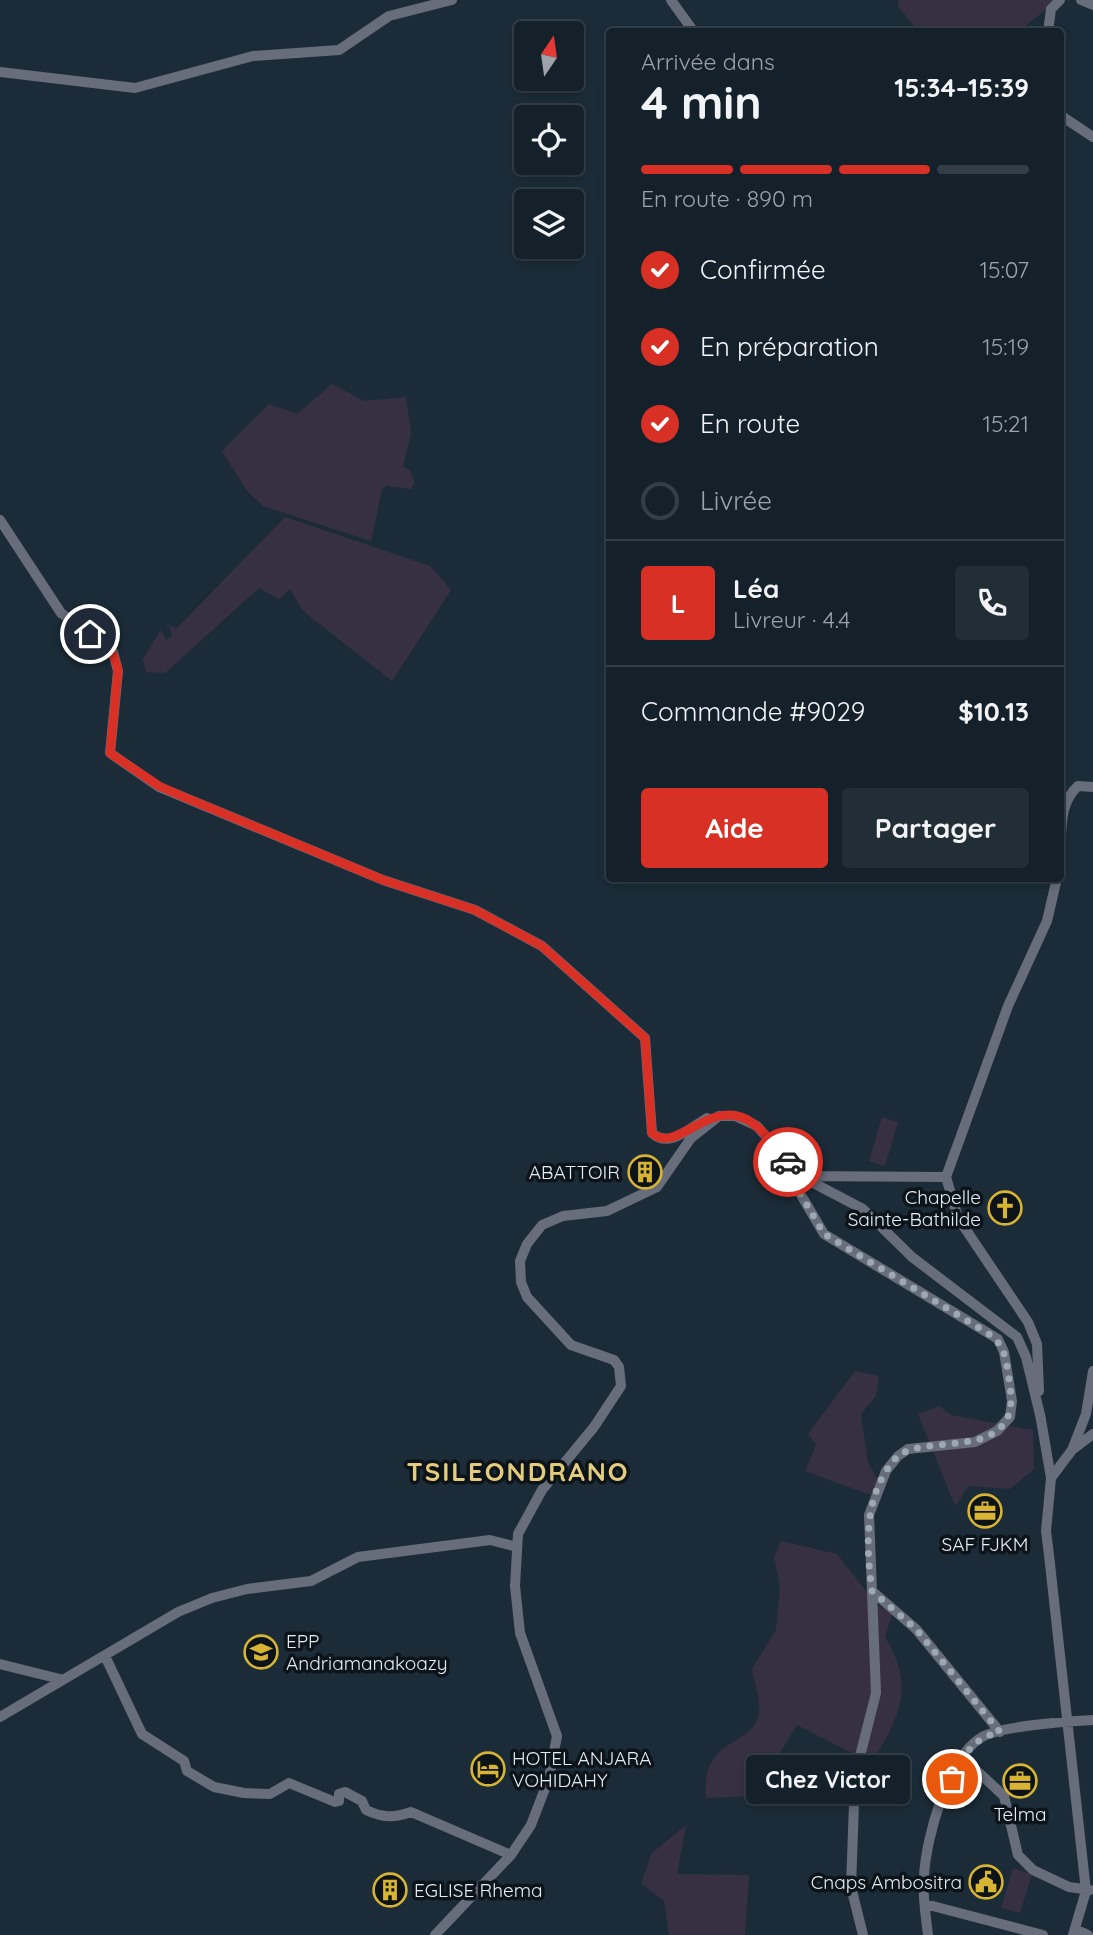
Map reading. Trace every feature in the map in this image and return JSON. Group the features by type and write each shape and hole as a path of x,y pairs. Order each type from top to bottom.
{"street":[{"path":"0,72 135,88 253,56 340,50 389,16 452,0"},
{"path":"671,0 691,28"},
{"path":"1049,28 1051,9 1060,0"},
{"path":"1081,0 1093,5"},
{"path":"1064,118 1093,137"},
{"path":"0,520 61,613 113,652 118,671 110,753 159,786 383,880 475,910 542,946 645,1038 652,1133 659,1139 668,1140 711,1116 735,1115 757,1126 800,1176 863,1209 912,1257 1017,1337 1026,1357 1041,1419 1051,1478 1046,1531 1066,1721 1089,1891 1074,1932 1088,1935"},
{"path":"1064,807 1069,794 1078,786 1093,787"},
{"path":"1041,1419 1037,1344 1028,1322 958,1218 946,1177 1008,1006 1048,921 1055,882"},
{"path":"435,1935 510,1856 536,1813 549,1778 557,1736 520,1633 515,1610 517,1547 527,1513 615,1398 621,1376 614,1360 571,1345 527,1297 520,1261 527,1244 542,1224 563,1216 607,1211 657,1186 691,1138 719,1116"},
{"path":"800,1176 946,1177"},
{"path":"800,1176 797,1188 824,1234 998,1339 1004,1352 1012,1401 1010,1417 998,1431 975,1442 908,1448 886,1471 869,1515 876,1693 853,1795 851,1888 863,1935"},
{"path":"1051,1478 1072,1450 1086,1414 1093,1371"},
{"path":"1072,1450 1093,1434"},
{"path":"0,1717 60,1679 105,1656 178,1612 212,1598 247,1589 311,1581 358,1557 490,1540 517,1547"},
{"path":"872,1591 916,1629 1000,1732"},
{"path":"105,1656 142,1734 184,1761 187,1771 214,1787 244,1793 270,1794 289,1783 335,1802 338,1801 339,1794 345,1792 362,1801 366,1810 376,1815 394,1819 411,1812 436,1820 510,1856"},
{"path":"0,1664 60,1679"},
{"path":"928,1935 923,1877 929,1841 942,1800 962,1757 984,1735 1066,1721 1093,1720"},
{"path":"962,1757 1004,1796 1018,1855 1033,1870 1089,1891"},
{"path":"925,1904 1043,1935"}],"shaded area":[{"path":"898,0 1052,0 1044,11 1023,28 916,28 898,6"},
{"path":"332,384 364,401 406,397 411,433 403,466 410,470 415,483 411,489 386,486 382,490 371,541 263,506 247,491 222,451 269,404 297,414"},
{"path":"285,517 430,566 451,590 392,681 303,611 290,589 279,599 259,588 165,673 146,672 143,659 161,630 166,640 172,636 169,624 176,629"},
{"path":"882,1117 898,1122 885,1166 869,1161"},
{"path":"855,1371 879,1376 876,1396 861,1414 868,1462 879,1482 871,1495 805,1471 816,1445 808,1434"},
{"path":"939,1406 951,1415 1033,1430 1034,1469 1010,1489 969,1486 955,1506 918,1414"},
{"path":"781,1541 837,1554 878,1606 893,1611 885,1637 900,1672 902,1687 896,1716 872,1763 797,1725 753,1796 706,1798 706,1778 711,1763 728,1745 755,1724 759,1713 752,1669 776,1630 780,1587 774,1557"},
{"path":"686,1825 677,1874 749,1875 745,1935 669,1935 664,1901 641,1883 652,1853"},
{"path":"1013,1868 1032,1874 1020,1913 1001,1908"}],"way so far":[{"path":"788,1162 800,1176 797,1188 824,1234 998,1339 1004,1352 1012,1401 1010,1417 998,1431 975,1442 908,1448 898,1455 886,1471 869,1515 868,1553 872,1591 916,1629 1000,1732 984,1735 971,1746 962,1757 952,1779"}],"place":[{"name":"ABATTOIR","path":"645,1172"},
{"name":"Chapelle Sainte-Bathilde","path":"1005,1208"},
{"name":"SAF FJKM","path":"985,1511"},
{"name":"EPP Andriamanakoazy","path":"261,1652"},
{"name":"HOTEL ANJARA VOHIDAHY","path":"488,1769"},
{"name":"Chez Victor","path":"952,1779"},
{"name":"Telma","path":"1020,1781"},
{"name":"Cnaps Ambositra","path":"986,1882"},
{"name":"EGLISE Rhema","path":"390,1890"}],"district":[{"name":"TSILEONDRANO","path":"518,1472"}],"route":[{"path":"90,634 109,646 116,659 118,671 110,753 159,786 258,830 383,880 475,910 542,946 645,1038 652,1133 659,1139 668,1140 711,1116 735,1115 757,1126 788,1162"}]}
